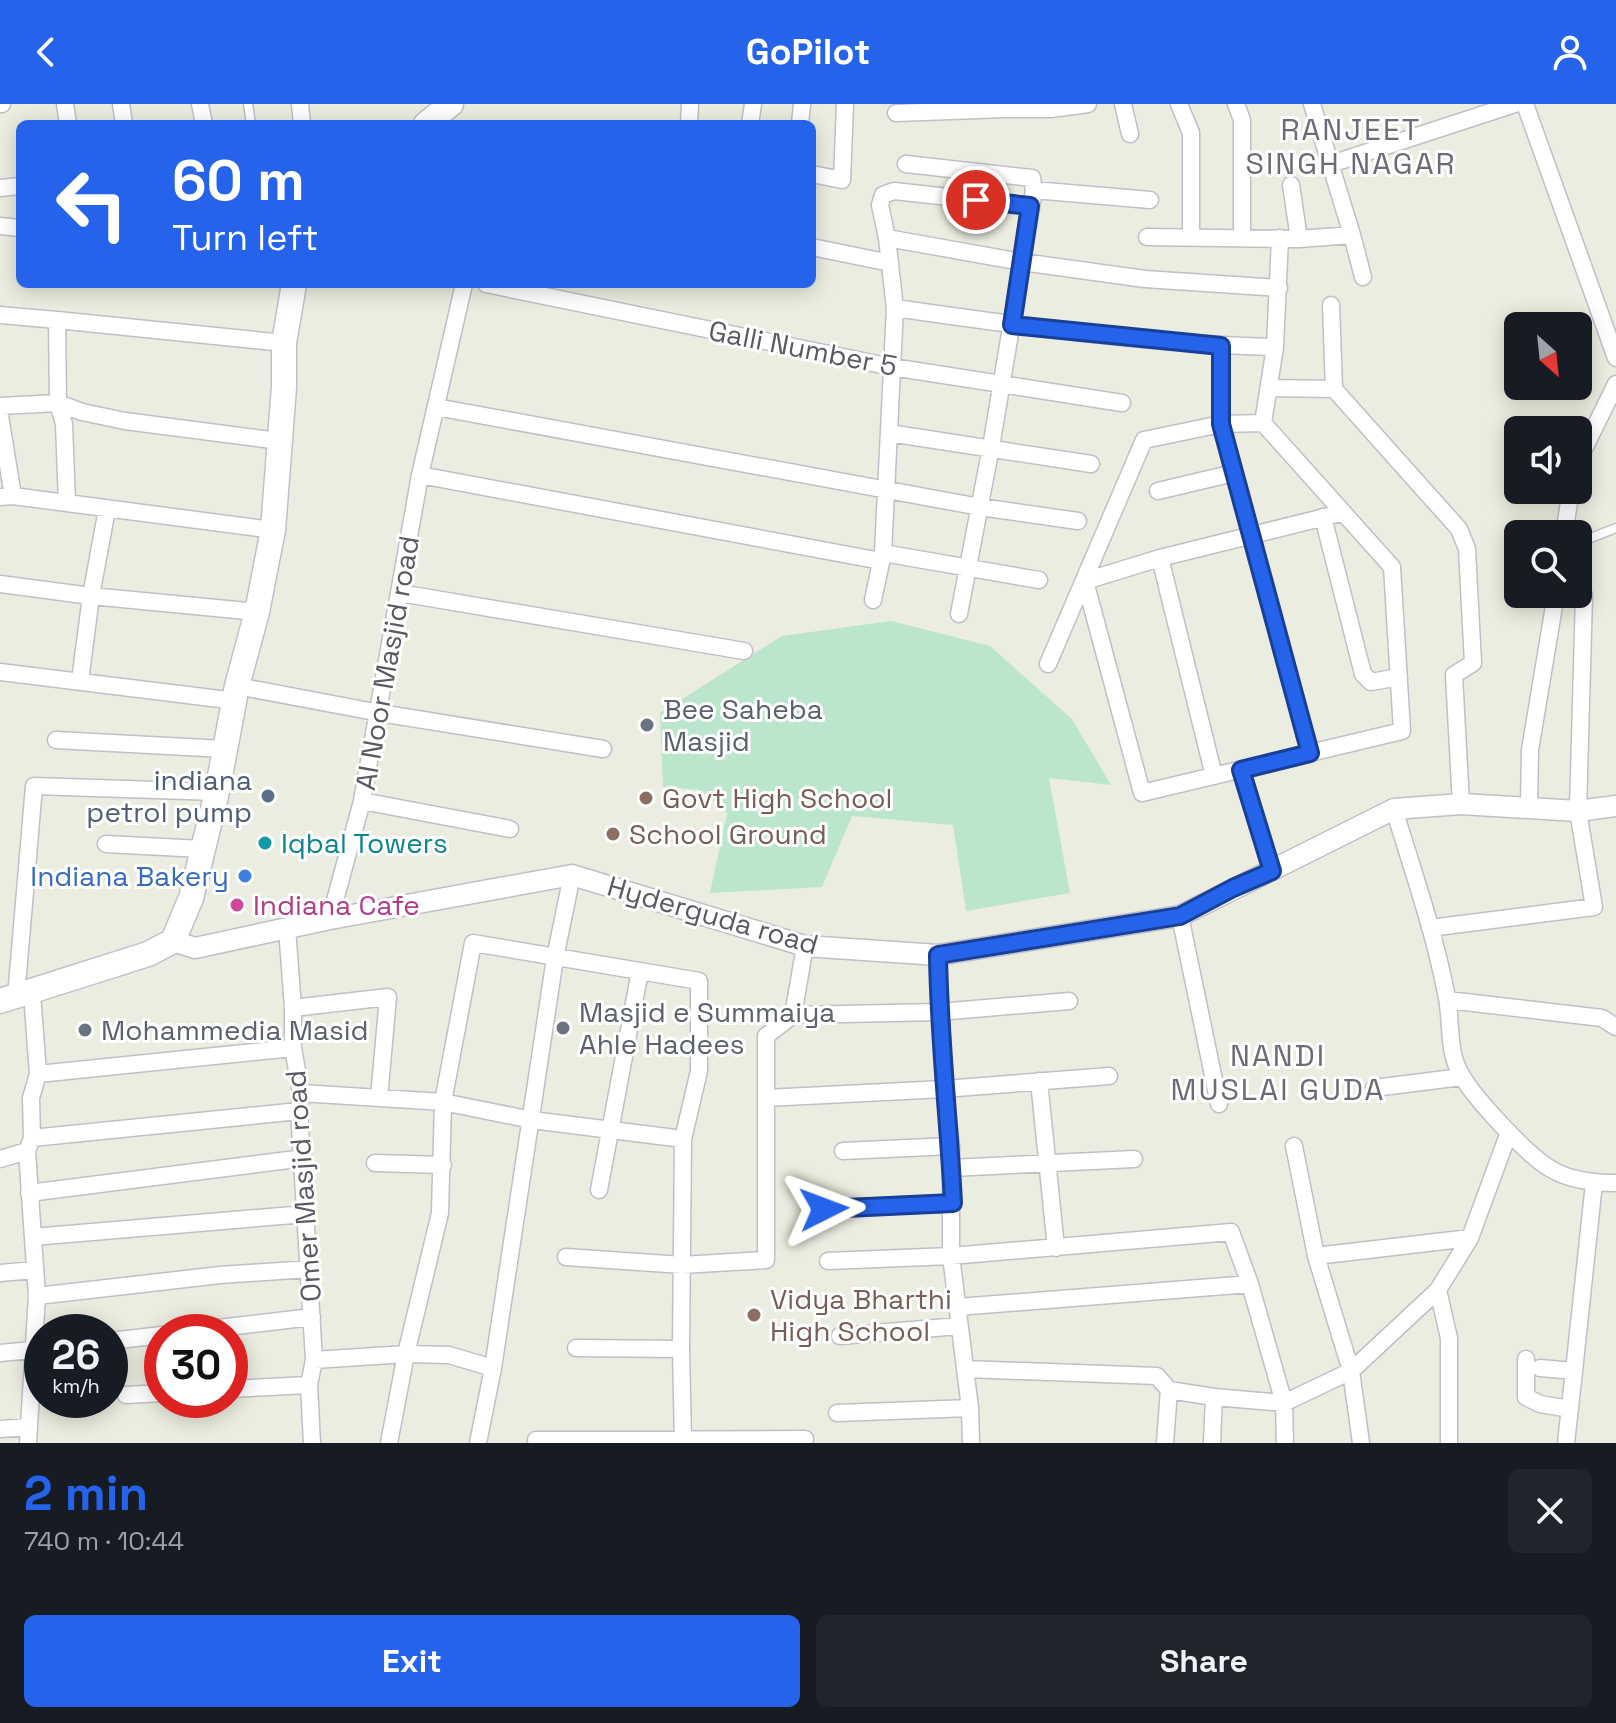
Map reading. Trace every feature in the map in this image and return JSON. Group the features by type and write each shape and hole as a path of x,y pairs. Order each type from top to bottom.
{"main road":[{"path":"16,997 148,954 173,941 191,898 273,530 284,387 284,343 293,288"}],"street":[{"path":"896,113 1005,107 1051,109 1088,104"},
{"path":"1123,104 1130,134"},
{"path":"1179,104 1191,133 1191,237"},
{"path":"1236,104 1242,120 1242,238"},
{"path":"1313,104 1363,277"},
{"path":"1331,164 1515,104"},
{"path":"1525,104 1615,351"},
{"path":"816,175 842,180 845,105"},
{"path":"906,164 1032,178 1032,198 1002,385 959,614"},
{"path":"1291,185 1299,239"},
{"path":"873,600 882,557 895,308 880,205 883,195 894,191 1150,200"},
{"path":"1147,237 1299,239 1352,235"},
{"path":"887,238 1022,262 1145,279 1279,288"},
{"path":"1263,423 1275,347 1280,238"},
{"path":"816,248 890,263"},
{"path":"463,288 436,407 980,507 1078,521"},
{"name":"Galli Number 5","path":"506,288 892,367 1122,403"},
{"path":"1331,305 1334,389 1459,529 1467,549 1473,663 1454,675 1461,804"},
{"path":"895,308 1012,325 1221,346 1275,347"},
{"path":"0,315 284,343"},
{"path":"57,320 58,403 64,424 67,503"},
{"path":"1221,346 1221,424 1310,753"},
{"path":"1592,433 1616,384"},
{"path":"1270,388 1334,389"},
{"path":"0,406 58,403 82,412 125,421 279,441"},
{"name":"AI Noor Masjid road","path":"330,919 362,801 420,475 436,407"},
{"path":"0,416 7,447 6,496 273,530"},
{"path":"1048,664 1144,440 1221,424 1263,423"},
{"path":"1085,581 1142,793 1402,731 1392,567 1263,423"},
{"path":"889,433 1091,464"},
{"path":"1158,491 1234,473"},
{"path":"420,475 882,557 969,567 1039,580"},
{"path":"80,681 107,509"},
{"path":"1085,581 1250,534 1341,513"},
{"path":"1323,517 1363,674 1371,682 1399,677"},
{"path":"1160,558 1214,776"},
{"path":"0,584 257,612"},
{"path":"400,593 744,651"},
{"path":"1529,808 1530,750 1554,608"},
{"path":"1430,928 1594,907 1578,811 1584,608"},
{"path":"0,672 236,694 380,713 603,749"},
{"path":"56,740 224,749"},
{"path":"1241,770 1272,871"},
{"path":"38,1314 29,1193 31,1098 38,1074 16,997 34,786 217,792"},
{"path":"362,801 510,829"},
{"name":"Hyderguda road","path":"173,941 195,948 330,919 572,875 805,946 938,955 1180,916 1394,809 1461,804 1578,811 1616,806"},
{"path":"1394,809 1430,928 1448,1000 1452,1050 1462,1077 1509,1132 1551,1169 1594,1183 1616,1183"},
{"path":"106,844 202,849"},
{"path":"478,1443 493,1368 555,958 572,875"},
{"path":"1180,916 1219,1104"},
{"name":"Omer Masjid road","path":"287,928 293,1048 301,1093 299,1111 312,1317 314,1360 309,1385 312,1443"},
{"path":"389,1443 406,1354 440,1213 443,1102 473,943 699,981 699,1071 683,1139 683,1442"},
{"path":"793,1015 805,946"},
{"path":"938,955 944,1089 951,1146 951,1256 970,1408 971,1443"},
{"path":"599,1190 640,971"},
{"path":"293,1008 388,997 379,1098"},
{"path":"1448,1000 1602,1018 1616,1027"},
{"path":"566,1257 682,1265 766,1260 766,1036 793,1015 939,1012 1069,1001"},
{"path":"38,1074 293,1048"},
{"path":"766,1098 944,1089 1109,1076"},
{"path":"1374,1088 1462,1077"},
{"path":"1039,1081 1056,1248"},
{"path":"301,1093 443,1102 532,1120 683,1139"},
{"path":"0,1159 30,1144 299,1111"},
{"path":"965,1369 1157,1376 1169,1390 1284,1403 1351,1371 1438,1290 1470,1238 1509,1132"},
{"path":"843,1151 951,1146"},
{"path":"1294,1146 1316,1256 1351,1371 1361,1443"},
{"path":"29,1193 304,1158"},
{"path":"951,1168 1134,1159"},
{"path":"375,1163 443,1165"},
{"path":"1566,1443 1594,1183"},
{"path":"824,1209 953,1203"},
{"path":"33,1237 305,1214"},
{"path":"828,1261 951,1256 1231,1232 1250,1284 1284,1403 1285,1443"},
{"path":"1316,1256 1470,1238"},
{"path":"37,1296 220,1275 309,1269"},
{"path":"0,1273 34,1270"},
{"path":"958,1307 1250,1284"},
{"path":"1438,1290 1449,1338 1449,1443"},
{"path":"248,1325 312,1317"},
{"path":"840,1336 959,1326"},
{"path":"576,1348 681,1349"},
{"path":"0,1353 24,1351"},
{"path":"314,1360 406,1354 449,1355 493,1368"},
{"path":"1570,1409 1540,1404 1526,1397 1533,1363 1574,1371"},
{"path":"248,1388 309,1385"},
{"path":"1165,1443 1169,1390"},
{"path":"1212,1443 1214,1397"},
{"path":"837,1413 970,1408"},
{"path":"0,1429 28,1435"},
{"path":"536,1440 683,1442 805,1439"}],"lane":[{"path":"1592,537 1616,528"}],"green space":[{"path":"891,621 990,646 1072,719 1111,785 1049,778 1070,893 966,911 953,825 852,816 822,887 710,893 727,813 700,790 663,787 660,713 782,636"}],"place":[{"name":"Bee Saheba Masjid","path":"647,725"},
{"name":"indiana petrol pump","path":"268,796"},
{"name":"Govt High School","path":"646,798"},
{"name":"School Ground","path":"613,834"},
{"name":"Iqbal Towers","path":"265,843"},
{"name":"Indiana Bakery","path":"245,876"},
{"name":"Indiana Cafe","path":"237,905"},
{"name":"Masjid e Summaiya Ahle Hadees","path":"563,1028"},
{"name":"Mohammedia Masid","path":"85,1030"},
{"name":"Vidya Bharthi High School","path":"754,1315"}],"district":[{"name":"RANJEET SINGH NAGAR","path":"1351,147"},
{"name":"NANDI MUSLAI GUDA","path":"1278,1073"}],"route":[{"path":"824,1209 953,1203 939,1012 938,955 1180,916 1272,871 1241,770 1310,753 1221,424 1221,346 1012,325 1030,206 976,200"}]}
